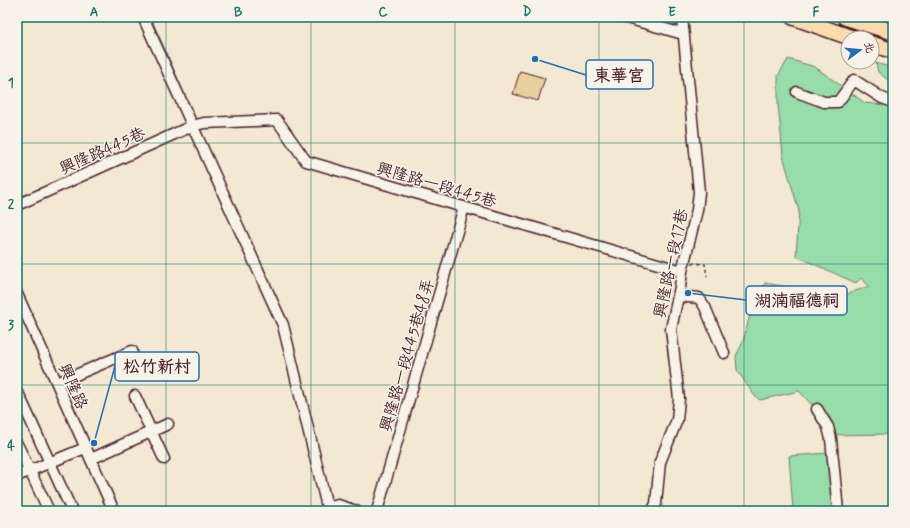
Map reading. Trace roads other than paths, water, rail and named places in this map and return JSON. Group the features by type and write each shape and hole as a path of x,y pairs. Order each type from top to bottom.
{"highway":[{"path":"793,17 840,34"},
{"path":"846,17 893,32"},
{"path":"880,47 893,51"}],"street":[{"path":"143,17 195,125 283,325 330,508 338,505 356,511"},
{"path":"623,17 683,34"},
{"name":"興隆路一段17巷","path":"652,511 656,504 660,462 677,420 679,398 671,330 683,267 698,210 699,192 682,17"},
{"path":"797,92 824,102 838,102 854,80 882,98 893,102"},
{"name":"興隆路一段445巷","path":"195,125 277,120 306,161 464,207 683,267"},
{"name":"興隆路445巷","path":"17,205 195,125"},
{"name":"興隆路一段445巷48弄","path":"377,511 464,207"},
{"name":"興隆路","path":"17,294 114,511"},
{"path":"678,296 699,298 705,308 724,353"},
{"path":"57,383 132,351"},
{"path":"19,395 72,511"},
{"path":"135,396 164,459"},
{"path":"818,409 828,427 831,439 838,511"},
{"path":"90,459 168,424"},
{"path":"17,444 49,511"},
{"path":"17,476 85,448"}],"waterway":[{"path":"150,17 191,110"},
{"path":"258,258 267,277"}],"place":[{"name":"東華宮","path":"535,59"},
{"name":"湖湳福德祠","path":"688,293"},
{"name":"松竹新村","path":"94,443"}]}
